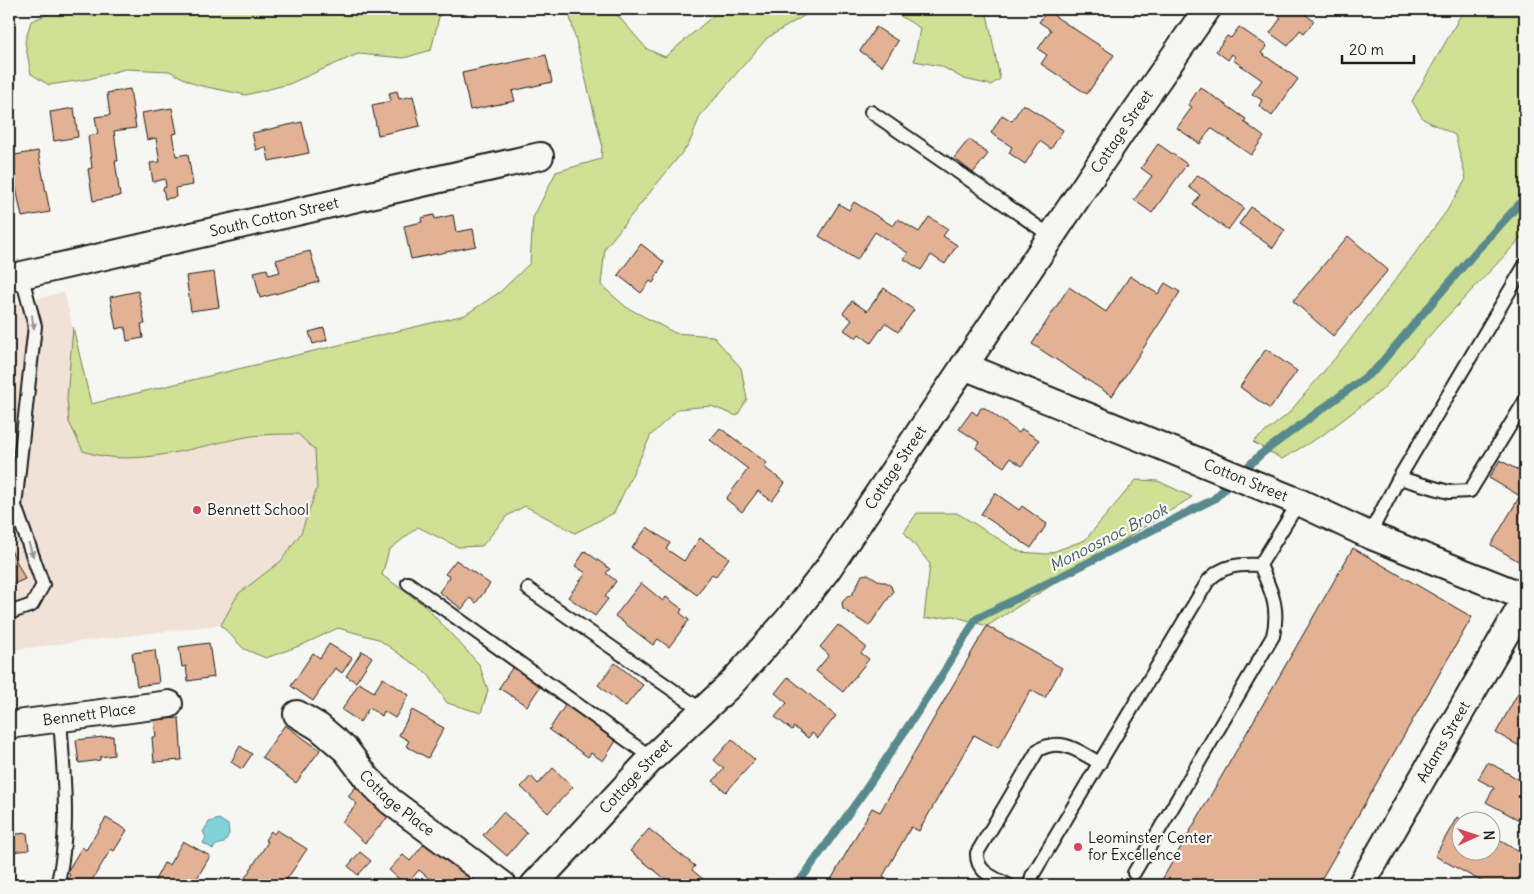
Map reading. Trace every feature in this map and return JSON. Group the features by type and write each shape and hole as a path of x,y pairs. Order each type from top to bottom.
{"street":[{"name":"Cottage Street","path":"534,885 652,758 730,685 788,620 826,570 1051,236 1207,9"},
{"name":"South Cotton Street","path":"15,276 540,156"},
{"name":"Cotton Street","path":"964,366 1299,502 1369,535 1525,598"},
{"name":"Adams Street","path":"1361,885 1525,598"},
{"name":"Bennett Place","path":"9,725 169,704"},
{"name":"Cottage Place","path":"297,714 319,727 346,750 367,778 390,801 503,885"}],"lane":[{"path":"871,112 1051,236"},
{"path":"1369,535 1398,478 1525,265"},
{"path":"9,613 32,605 43,585 15,506 35,326 15,276"},
{"path":"1398,478 1449,492 1470,491 1525,401"},
{"path":"1260,565 1299,502"},
{"path":"1030,885 1032,876 1208,581 1216,572 1227,567 1260,565"},
{"path":"1134,872 1273,636 1277,618 1275,604 1260,565"},
{"path":"408,583 652,758"},
{"path":"528,590 702,711"},
{"path":"58,885 61,871 64,782 60,717"},
{"path":"1008,885 980,870 977,862 977,853 1038,750 1050,743 1063,744 1100,763"}],"shaded area":[{"name":"Bennett School","path":"64,292 91,404 465,315 302,615 9,650 9,306"}],"green space":[{"path":"62,9 441,9 431,50 404,58 358,54 289,84 246,95 197,85 169,71 125,69 89,79 49,85 31,74 25,42 31,21"},
{"path":"568,9 612,9 647,49 665,57 721,9 880,9 807,14 767,38 700,116 689,144 605,248 601,285 626,307 675,333 713,336 741,368 747,399 737,416 711,406 678,409 651,435 614,513 575,533 525,506 507,516 482,546 458,547 418,527 389,550 382,575 424,605 479,664 488,690 481,713 447,703 428,674 378,639 338,628 302,645 266,658 244,649 221,625 238,594 281,561 301,533 317,488 315,450 298,434 269,434 146,457 124,458 103,456 83,451 69,422 67,398 73,327 91,404 465,315 500,292 530,263 533,218 556,172 601,159 602,144"},
{"path":"889,9 986,9 1000,79 991,85 964,79 941,66 914,61 920,28"},
{"path":"1461,9 1516,9 1525,19 1525,234 1438,326 1382,390 1324,434 1282,459 1253,442 1288,414 1347,344 1446,212 1466,179 1455,135 1423,119 1412,101 1462,13"},
{"path":"1136,480 1158,481 1192,497 987,626 953,616 924,619 930,564 904,532 917,513 957,513 1020,552 1047,554 1085,540"}],"water":[{"path":"219,819 228,825 229,834 224,843 216,845 213,849 203,843 206,837 203,832 209,822"}],"building":[{"path":"1269,9 1304,9 1302,12 1314,21 1304,33 1300,30 1288,46 1270,33 1281,18"},
{"path":"1047,11 1114,55 1087,94 1041,64 1047,55 1038,49 1051,30 1039,22"},
{"path":"876,27 898,41 882,66 860,51"},
{"path":"1239,27 1267,46 1261,53 1298,79 1272,116 1259,106 1262,100 1252,94 1262,80 1233,60 1235,57 1232,54 1228,60 1216,51 1227,36 1231,38"},
{"path":"546,55 552,82 512,91 515,101 470,110 462,73"},
{"path":"1200,87 1246,119 1244,122 1264,137 1251,155 1211,128 1200,144 1177,128 1192,107 1188,105"},
{"path":"130,89 136,128 114,131 118,161 115,161 120,196 93,201 88,169 92,168 88,136 98,134 95,117 110,115 107,93"},
{"path":"397,91 399,99 413,96 420,126 378,135 372,105 391,101 389,93"},
{"path":"1023,104 1063,130 1051,149 1040,141 1025,164 1009,153 1012,147 991,133 1002,115 1012,121"},
{"path":"74,108 78,137 54,141 50,112"},
{"path":"172,108 177,133 172,134 176,156 188,154 193,185 175,188 176,197 165,199 163,188 166,187 165,179 153,182 150,163 160,162 156,138 147,140 142,113"},
{"path":"302,122 309,153 269,161 266,147 256,150 252,133"},
{"path":"969,139 988,154 973,173 954,158"},
{"path":"1158,144 1187,164 1152,213 1134,200 1152,176 1141,168"},
{"path":"38,151 50,212 22,217 15,183 9,184 9,156"},
{"path":"1198,175 1244,208 1228,230 1193,205 1200,195 1189,187"},
{"path":"854,202 893,226 898,219 919,232 929,217 948,229 943,236 957,245 945,264 931,255 921,270 904,259 908,253 875,232 857,260 819,236 839,204 849,210"},
{"path":"1251,207 1285,230 1273,248 1239,224"},
{"path":"434,215 435,219 453,215 456,232 473,229 476,246 411,259 404,226 422,222 421,218"},
{"path":"1348,236 1388,270 1333,336 1293,301"},
{"path":"641,244 664,262 653,283 650,281 641,293 618,275"},
{"path":"310,251 319,282 260,298 254,272 267,269 269,275 280,272 276,260"},
{"path":"214,272 219,307 191,311 186,276"},
{"path":"1130,276 1158,294 1165,283 1180,292 1112,396 1032,344 1069,287 1106,312"},
{"path":"884,288 914,310 898,332 885,323 871,343 859,334 856,338 844,330 852,320 843,313 852,301 867,311"},
{"path":"138,291 145,324 141,324 143,338 127,341 125,327 116,329 110,297"},
{"path":"324,328 327,340 313,344 309,332"},
{"path":"1266,349 1297,371 1270,409 1240,387"},
{"path":"981,408 985,408 1019,433 1022,429 1039,440 1022,466 1010,458 1004,467 976,448 979,442 959,429 972,411 977,415"},
{"path":"720,428 767,463 764,467 785,483 772,501 758,491 742,512 726,499 748,469 710,440"},
{"path":"1500,460 1525,474 1525,565 1491,545 1520,496 1489,478"},
{"path":"995,493 1019,510 1022,506 1047,524 1031,548 981,514"},
{"path":"647,527 670,543 666,549 684,561 700,538 729,558 716,576 712,574 697,595 632,548"},
{"path":"9,546 25,579 9,586"},
{"path":"1353,548 1472,617 1318,885 1159,885"},
{"path":"585,551 610,569 606,573 616,581 605,597 608,599 595,616 568,597 586,573 575,566"},
{"path":"456,560 490,584 476,603 470,598 462,609 439,592 450,577 445,574"},
{"path":"868,574 881,582 886,582 891,586 893,592 869,626 843,609 842,603 847,596 852,595 862,575"},
{"path":"641,583 663,601 666,597 682,609 680,613 689,620 669,647 658,639 653,645 615,616"},
{"path":"838,625 866,647 861,653 869,659 843,692 816,671 829,655 820,647"},
{"path":"987,626 1062,668 1045,698 1031,690 998,748 974,735 919,831 911,827 883,876 899,885 828,885 872,808 880,812"},
{"path":"209,643 214,677 188,681 186,666 182,667 179,647"},
{"path":"329,644 352,658 342,673 335,668 313,701 291,686 313,653 320,658"},
{"path":"155,650 159,683 137,686 132,653"},
{"path":"362,651 372,657 356,682 346,676"},
{"path":"615,663 643,685 625,707 598,685"},
{"path":"514,665 542,684 527,706 499,688"},
{"path":"788,677 836,716 818,738 812,733 808,738 794,727 792,730 775,717 787,703 775,693"},
{"path":"383,678 409,695 395,718 384,711 382,716 369,708 360,722 342,710 359,683 374,692"},
{"path":"1518,693 1525,697 1525,749 1496,733"},
{"path":"566,704 618,738 603,761 591,753 588,757 549,730"},
{"path":"412,710 444,728 428,758 406,746 409,741 399,735"},
{"path":"179,718 182,760 154,762 152,737 156,737 154,720"},
{"path":"285,725 320,750 296,783 262,757"},
{"path":"113,736 114,755 100,757 100,760 79,763 76,740"},
{"path":"732,739 755,760 726,792 713,781 724,769 714,760"},
{"path":"240,746 252,754 242,769 231,762"},
{"path":"1488,762 1525,783 1525,814 1521,821 1486,802 1494,788 1478,779"},
{"path":"553,768 573,787 548,813 521,787 531,776 538,784"},
{"path":"360,782 393,811 365,843 342,822 357,804 348,796"},
{"path":"503,812 527,833 507,856 483,835"},
{"path":"106,818 127,830 114,851 111,849 89,885 79,885 68,879 70,875 67,872 82,847 86,850"},
{"path":"1452,826 1452,862 1502,862 1502,842 1525,855 1525,867 1515,885 1488,885 1435,856"},
{"path":"649,829 695,866 692,870 703,879 698,885 673,885 630,851"},
{"path":"277,830 307,849 283,885 255,885 245,878 268,842 265,840 271,831 274,834"},
{"path":"27,833 29,850 10,852 12,877 9,877 9,835"},
{"path":"429,838 477,880 472,885 437,885 419,870 406,885 389,870 403,855 410,861"},
{"path":"183,841 210,856 193,885 157,885 154,882 164,863 169,865"},
{"path":"360,852 371,861 358,875 348,866"}],"waterway":[{"name":"Monoosnoc Brook","path":"797,885 864,792 937,683 976,619 1214,499 1261,454 1375,370 1478,249 1525,198"}],"place":[{"name":"Bennett School","path":"197,510"},
{"name":"Leominster Center for Excellence","path":"1078,847"}]}
